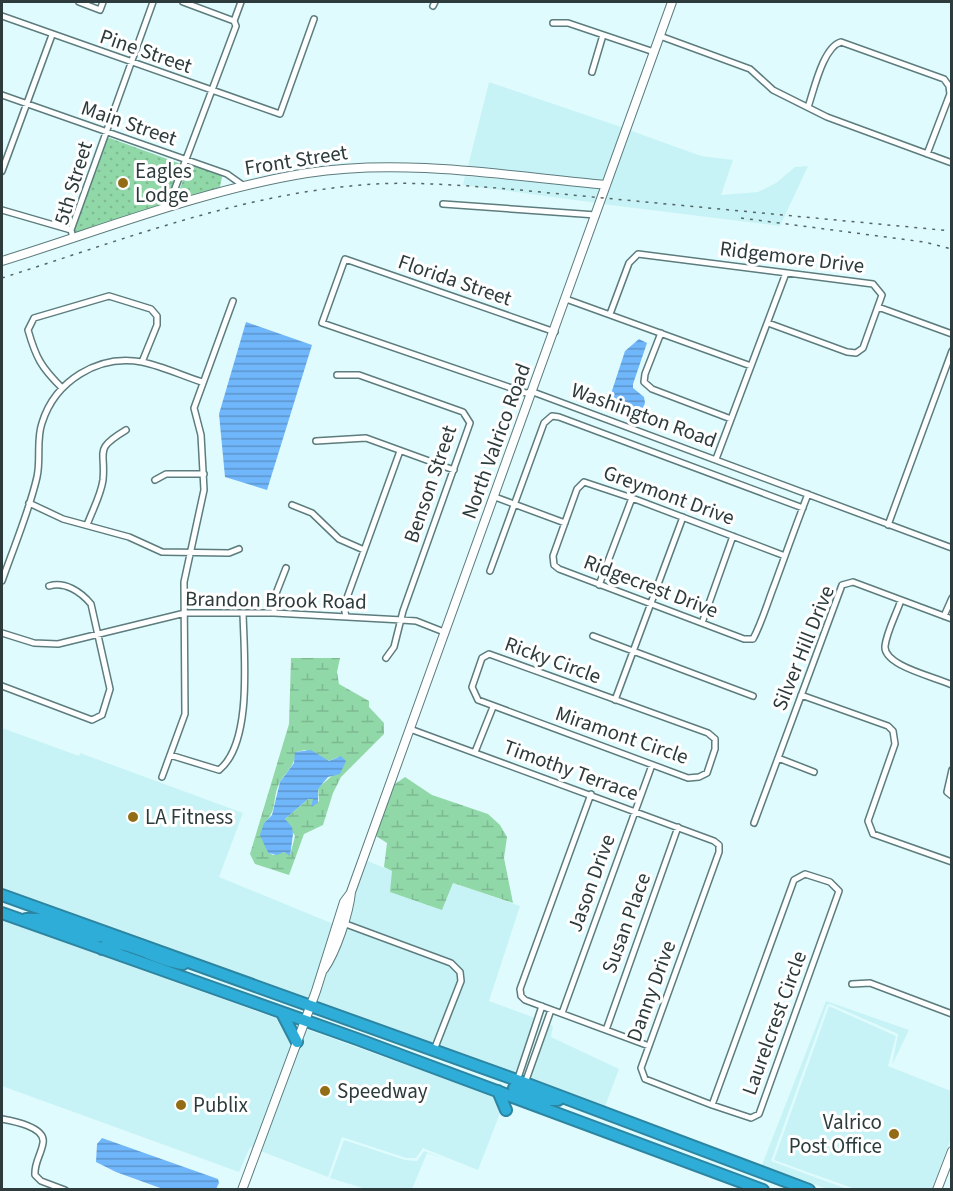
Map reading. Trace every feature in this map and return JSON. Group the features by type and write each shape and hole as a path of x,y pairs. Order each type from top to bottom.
{"highway":[{"path":"2,895 434,1050 518,1089 763,1190"},
{"path":"2,913 498,1091 518,1089 548,1100 568,1100 809,1190"},
{"path":"17,919 44,919 99,938 108,933"},
{"path":"102,949 107,944 117,944 165,961 195,963"},
{"path":"282,1012 297,1042"},
{"path":"498,1091 506,1110"},
{"path":"743,1182 748,1167"}],"street":[{"path":"79,2 100,10 103,2"},
{"name":"5th Street","path":"72,234 129,63 153,2"},
{"path":"183,2 234,21"},
{"path":"168,209 236,26 234,21 241,2"},
{"name":"North Valrico Road","path":"242,1190 324,969 331,960 351,892 555,332 672,2"},
{"name":"Pine Street","path":"2,16 129,63 280,114 314,19"},
{"path":"553,23 568,22 654,52"},
{"path":"2,171 52,35"},
{"path":"592,72 603,35"},
{"path":"660,36 750,69 773,90 827,117 951,163"},
{"path":"808,107 828,52 834,44 841,42 944,79 949,86 950,94 927,154"},
{"name":"Main Street","path":"2,95 227,174 244,186"},
{"name":"Front Street","path":"2,261 72,234 244,186 308,173 362,168 452,171 606,185"},
{"path":"443,204 596,215"},
{"path":"2,210 72,234"},
{"name":"Ridgemore Drive","path":"610,314 629,263 638,254 873,284 882,294 878,307"},
{"name":"Washington Road","path":"345,259 322,323 526,393 533,392 951,549"},
{"name":"Florida Street","path":"345,259 555,332"},
{"path":"716,459 786,273"},
{"path":"62,388 42,368 36,358 28,330 34,318 109,296 151,309 158,316 157,325 142,362"},
{"path":"566,299 752,366"},
{"path":"162,777 185,714 184,582 204,490 201,435 194,408 233,301"},
{"path":"768,323 847,352 856,353 863,348 878,307 951,334"},
{"path":"662,333 645,374 644,382 652,390 731,419"},
{"path":"888,525 951,351"},
{"path":"2,580 38,474 41,423 50,404 62,388 78,374 98,365 119,360 142,362 202,382"},
{"name":"Benson Street","path":"336,375 359,375 463,412 470,423 403,611 394,647 386,658"},
{"path":"490,571 544,423 552,416 803,508"},
{"path":"87,525 103,480 101,456 113,438 126,430"},
{"path":"316,441 366,438 454,470"},
{"path":"346,617 344,606 400,451"},
{"path":"155,480 166,474 204,474"},
{"name":"Greymont Drive","path":"565,523 577,489 584,482 785,556"},
{"path":"785,556 808,494"},
{"path":"495,497 565,523"},
{"path":"599,585 632,498"},
{"path":"29,502 63,519 129,537 162,552 229,552 239,549"},
{"path":"292,505 312,513 339,539 364,550"},
{"path":"615,700 683,517"},
{"name":"Ridgecrest Drive","path":"565,523 553,556 554,564 599,585 744,639 753,639 785,556"},
{"path":"702,623 733,536"},
{"path":"274,613 275,596 286,568"},
{"name":"Silver Hill Drive","path":"754,823 842,585 853,582 951,619"},
{"path":"2,686 92,720 102,715 110,689 91,604 82,593 57,583 49,586"},
{"path":"944,616 951,598"},
{"path":"901,600 885,644 888,657 896,663 951,685"},
{"name":"Brandon Brook Road","path":"2,633 34,644 58,644 185,613 274,613 416,621 444,632"},
{"path":"170,755 219,770 227,764 244,719 243,613"},
{"path":"593,636 753,696"},
{"name":"Ricky Circle","path":"493,707 478,700 472,687 482,658 489,654 615,700"},
{"path":"801,695 888,726 893,731 895,744 868,821 868,828 873,834 951,862"},
{"name":"Miramont Circle","path":"493,707 688,778 699,777 706,773 715,749 715,739 708,733 615,700"},
{"path":"475,752 493,707"},
{"name":"Timothy Terrace","path":"410,729 591,794 714,841 719,845"},
{"path":"778,758 813,772"},
{"name":"Jason Drive","path":"561,1013 652,765"},
{"path":"951,770 947,792 951,796"},
{"path":"591,794 520,989 521,996 551,1010 649,1046"},
{"name":"Susan Place","path":"606,1030 678,827"},
{"name":"Danny Drive","path":"712,1105 645,1079 641,1068 719,852 719,845"},
{"name":"Laurelcrest Circle","path":"805,874 830,882 839,891 759,1114 751,1118 712,1105 794,880 805,874"},
{"name":"North Valrico Road","path":"324,969 324,958 344,902 351,892"},
{"path":"343,924 451,963 460,972 461,981 434,1050"},
{"path":"852,984 870,984 951,1014"},
{"path":"518,1089 542,1006"},
{"path":"518,1089 551,1010"},
{"path":"2,1119 38,1130 43,1135 44,1141 34,1168 35,1176 41,1181 65,1190"},
{"path":"937,1190 951,1151"}],"shaded area":[{"path":"489,82 624,128 604,182 467,170"},
{"path":"629,130 701,156 733,160 721,195 758,192 776,183 795,167 808,166 780,226 602,204"},
{"path":"465,176 602,188 597,203 463,185"},
{"path":"2,728 79,756 80,753 243,813 219,877 336,925 309,1001 2,891"},
{"path":"365,860 392,871 442,910 453,883 520,906 489,1001 535,1018 515,1076 438,1048 463,982 462,969 453,961 343,920"},
{"path":"2,920 498,1098 502,1108 478,1170 423,1148 416,1158 406,1158 342,1137 328,1177 250,1147 239,1172 2,1086"},
{"path":"341,926 450,966 457,973 458,981 433,1046 314,1003"},
{"path":"826,1001 909,1030 892,1065 898,1034 830,1004 827,1005 771,1161 847,1189 827,1189 762,1165"},
{"path":"829,1006 896,1036 888,1066 951,1091 951,1138 932,1189 855,1189 774,1160"},
{"path":"549,1024 553,1026 551,1037 619,1069 604,1109 529,1081"},
{"path":"344,1140 405,1160 417,1161 424,1151 445,1159 427,1153 412,1189 366,1189 330,1178"}],"green space":[{"path":"107,137 181,164 166,206 75,235 74,227"},
{"path":"188,164 219,173 222,177 220,187 176,201"},
{"path":"291,658 340,658 337,672 339,684 369,701 369,707 384,723 384,734 341,777 333,793 323,825 304,834 289,875 255,864 250,854 289,724","holes":["305,750 329,761 338,757 334,774 318,788 319,801 311,807 314,799 308,799 285,819 295,836 290,855 284,852 273,855 267,852 264,823 271,814 280,782 292,764 296,752"]},
{"path":"405,777 432,795 488,814 500,825 507,837 504,858 513,903 453,883 442,910 390,892 392,871 384,867 387,843 376,836 392,786"}],"water":[{"path":"246,322 312,345 267,490 225,477 219,414"},
{"path":"639,339 647,343 633,384 633,388 644,397 645,403 638,419 607,406 625,351"},
{"path":"311,750 329,761 341,756 346,761 340,774 328,777 318,789 318,803 311,807 313,799 308,799 285,819 292,827 293,834 290,856 284,852 277,855 268,853 260,835 264,823 272,815 280,782 294,763 295,752"},
{"path":"102,1138 218,1179 219,1183 216,1189 163,1189 116,1172 96,1162 97,1144"}],"railway":[{"path":"2,278 179,221 224,209 316,190 396,183 498,188 952,231"},
{"path":"741,218 924,242 952,249"}],"place":[{"name":"Eagles Lodge","path":"123,183"},
{"name":"LA Fitness","path":"133,817"},
{"name":"Speedway","path":"325,1091"},
{"name":"Publix","path":"181,1105"},
{"name":"Valrico Post Office","path":"894,1134"}]}
